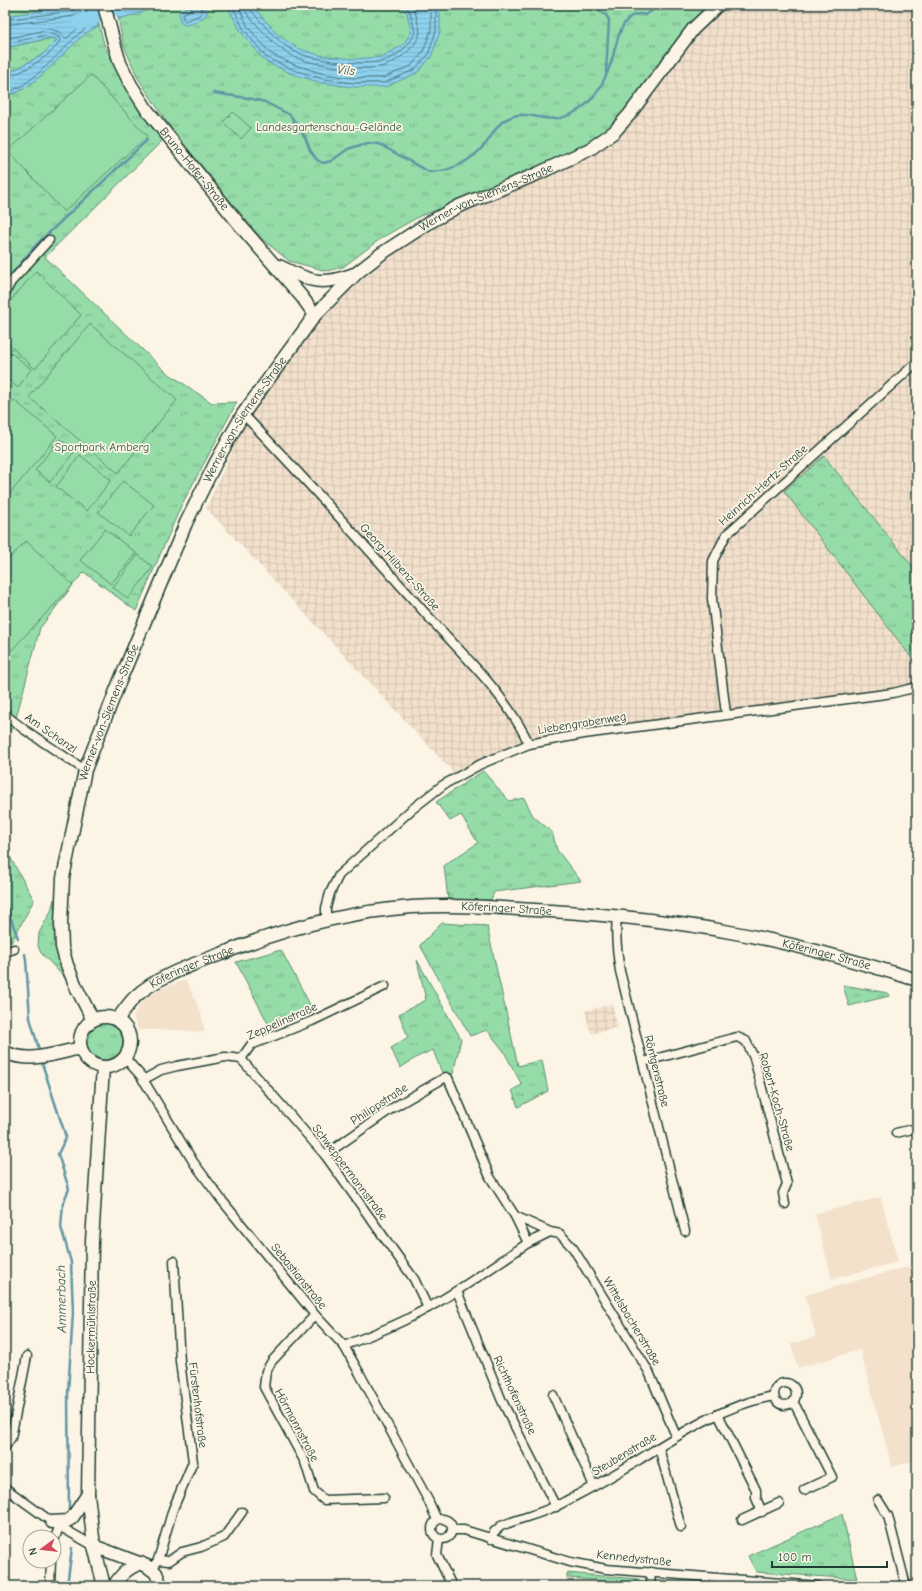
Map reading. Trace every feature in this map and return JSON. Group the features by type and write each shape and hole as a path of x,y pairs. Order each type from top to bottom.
{"main road":[{"name":"Bruno-Hofer-Straße","path":"104,5 120,63 131,85 147,110 302,297 315,315"},
{"name":"Werner-von-Siemens-Straße","path":"94,1020 77,989 67,965 62,947 61,923 63,878 85,770 119,683 186,523 215,464 243,414 315,315 358,272 381,254 430,222 459,206 537,174 577,155 614,132 629,115 693,29 718,5"},
{"path":"272,262 303,277 316,281 332,281 358,272"},
{"name":"Köferinger Straße","path":"117,1020 124,1009 136,996 152,985 169,976 235,948 326,921 368,913 428,907 494,908 617,916 730,932 851,960 917,980"},
{"path":"101,1017 109,1017 117,1020 127,1030 130,1037 129,1052 118,1064 110,1067 96,1066 86,1059 81,1048 80,1039 82,1032 87,1025 101,1017"},
{"path":"5,1052 30,1058 81,1048"},
{"name":"Hockermühlstraße","path":"103,1067 92,1241 88,1494 94,1546 104,1586"},
{"path":"55,1525 72,1518 88,1494"},
{"path":"94,1546 141,1563 155,1565 160,1586"},
{"path":"114,1586 120,1575 129,1568 141,1563"}],"street":[{"path":"5,293 12,282 49,240"},
{"name":"Heinrich-Hertz-Straße","path":"726,714 712,599 713,561 726,535 917,362"},
{"name":"Georg-Hilbenz-Straße","path":"243,414 324,500 486,681 518,723 529,744"},
{"name":"Liebengrabenweg","path":"326,921 326,908 330,893 339,875 411,810 443,785 481,764 529,744 584,734 726,714 893,694 917,688"},
{"name":"Am Schanzl","path":"5,713 25,730 85,770"},
{"name":"Röntgenstraße","path":"617,916 617,953 620,971 685,1231"},
{"path":"5,952 14,949"},
{"name":"Zeppelinstraße","path":"241,1059 251,1045 312,1021 385,986"},
{"name":"Robert-Koch-Straße","path":"642,1062 737,1037 746,1041 754,1058 787,1184 783,1193 785,1204"},
{"path":"143,1080 161,1070 177,1066 225,1057 241,1059"},
{"name":"Sebastianstraße","path":"125,1058 134,1067 143,1080 220,1198 315,1314 344,1346 421,1486 437,1520"},
{"name":"Schweppermannstraße","path":"241,1059 325,1155 414,1279 428,1308"},
{"name":"Philippstraße","path":"325,1155 394,1107 446,1077 448,1078 490,1177 515,1216"},
{"path":"896,1133 917,1128"},
{"path":"515,1216 528,1243"},
{"name":"Wittelsbacherstraße","path":"515,1216 550,1232 560,1234 573,1248 649,1372 676,1436"},
{"path":"344,1346 408,1319 428,1308 457,1291 528,1243 550,1232"},
{"name":"Fürstenhofstraße","path":"155,1565 173,1509 193,1462 180,1361 174,1261"},
{"name":"Richthofenstraße","path":"457,1291 502,1401 556,1506"},
{"name":"Hörmannstraße","path":"315,1314 272,1361 266,1371 264,1387 305,1462 314,1491 324,1500 384,1498"},
{"path":"5,1446 11,1438 27,1356"},
{"path":"786,1382 793,1386 796,1393 794,1400 790,1404 782,1404 778,1402 774,1396 776,1386 786,1382"},
{"path":"553,1395 594,1486"},
{"name":"Steubenstraße","path":"491,1539 494,1532 501,1526 556,1506 594,1486 659,1448 676,1436 718,1414 753,1400 774,1396"},
{"path":"794,1400 832,1476 804,1490"},
{"path":"718,1414 756,1490 756,1498 762,1512"},
{"path":"659,1448 681,1527"},
{"path":"5,1488 55,1525 94,1546"},
{"path":"878,1500 888,1516 901,1564 905,1582 901,1586"},
{"path":"742,1520 779,1503"},
{"path":"155,1565 169,1561 182,1552 201,1547 224,1537 242,1512"},
{"path":"437,1520 442,1520 448,1522 452,1530 446,1539 439,1539 434,1536 432,1530 433,1525 437,1520"},
{"path":"55,1525 55,1529"},
{"name":"Kennedystraße","path":"452,1530 464,1530 570,1562 606,1569 767,1584 818,1586"},
{"path":"439,1539 437,1555 452,1586"},
{"path":"50,1586 51,1569"},
{"path":"650,1586 651,1572"}],"shaded area":[{"path":"728,5 917,5 917,698 888,690 529,739 455,774 206,508 248,416 321,318 352,288 426,228 587,158 617,138 694,30"},
{"path":"186,980 201,1013 205,1032 138,1030 133,1016 138,1007 147,997 162,988"},
{"path":"612,1004 618,1027 591,1034 585,1011"},
{"path":"881,1197 898,1262 832,1279 815,1214"},
{"path":"914,1265 917,1276 917,1460 892,1467 860,1350 798,1368 791,1344 816,1336 805,1295"}],"green space":[{"name":"Sportpark Amberg","path":"5,5 94,5 104,44 125,88 165,138 45,257 165,371 212,403 237,402 181,506 136,611 84,572 40,628 13,729 5,734"},
{"name":"Landesgartenschau-Gelände","path":"116,5 709,5 626,115 600,136 572,154 456,203 420,216 383,237 343,267 327,271 289,261 261,238 172,130 138,78 123,44"},
{"path":"51,38 57,40 42,55 10,72 5,72 5,48"},
{"path":"91,75 147,136 64,212 8,151"},
{"path":"233,112 251,128 241,139 223,122"},
{"path":"36,271 81,315 35,369 5,341 5,312 11,300"},
{"path":"90,324 177,400 118,473 29,397"},
{"path":"5,348 31,369 18,388 5,377"},
{"path":"14,400 57,436 5,500 5,411"},
{"path":"60,439 75,451 50,482 35,470"},
{"path":"80,455 111,480 87,511 56,487"},
{"path":"824,456 917,572 917,665 784,491"},
{"path":"123,481 154,505 129,536 98,512"},
{"path":"105,529 136,553 111,584 80,560"},
{"path":"26,541 73,585 5,657 5,563"},
{"path":"138,555 153,567 128,599 113,587"},
{"path":"483,771 509,801 524,798 533,816 552,832 557,850 581,881 494,892 491,900 448,900 444,865 478,843 461,815 450,821 436,802"},
{"path":"5,848 34,900 11,943 5,928"},
{"path":"54,899 56,932 68,981 41,953 38,946 39,933 51,911"},
{"path":"442,923 487,926 518,1066 542,1060 548,1091 518,1107 512,1090 522,1085 503,1050 487,1030 470,1036 420,945"},
{"path":"281,950 314,1012 271,1029 236,962"},
{"path":"417,960 461,1039 453,1074 442,1073 433,1050 419,1056 400,1068 391,1048 408,1037 399,1014 426,1000"},
{"path":"843,985 888,993 889,996 849,1006"},
{"path":"100,1023 108,1023 118,1028 122,1035 122,1049 118,1056 108,1061 100,1061 90,1056 88,1053 85,1046 85,1038 90,1028 93,1026"},
{"path":"842,1514 857,1579 756,1572 748,1556"},
{"path":"567,1573 637,1579 643,1581 645,1586 637,1586 637,1583 567,1578"}],"water":[{"path":"116,5 159,5 141,13 118,19"},
{"path":"193,5 204,5 206,7 207,14 197,21 184,25 180,22 179,11"},
{"path":"227,5 252,5 278,35 297,48 319,55 354,59 381,57 403,45 411,32 407,13 400,5 436,5 440,10 440,32 431,57 417,73 385,87 353,87 322,83 292,74 265,61 241,32"},
{"path":"95,6 98,26 75,43 35,81 14,94 5,95 5,72 10,72 42,55 57,40 50,38 5,48 5,16 67,7"}],"waterway":[{"name":"Vils","path":"79,22 84,22 122,5"},
{"path":"590,5 606,15 609,20 606,72"},
{"path":"213,93 265,102 290,115 305,137 310,150 317,160 323,163 331,161 348,149 368,143 379,144 429,172 446,170 469,159 487,142 502,122 513,116 522,115 551,119 572,114 584,106 597,92 604,80 625,22 630,17 637,14 645,15 661,5"},
{"path":"5,282 36,245 147,140"},
{"name":"Ammerbach","path":"5,903 18,938"},
{"name":"Ammerbach","path":"25,954 30,1018 40,1053"},
{"name":"Ammerbach","path":"41,1060 66,1137 58,1154 69,1189 63,1203 61,1227 71,1262 73,1312 68,1393 69,1511"},
{"name":"Ammerbach","path":"67,1586 72,1548"}]}
